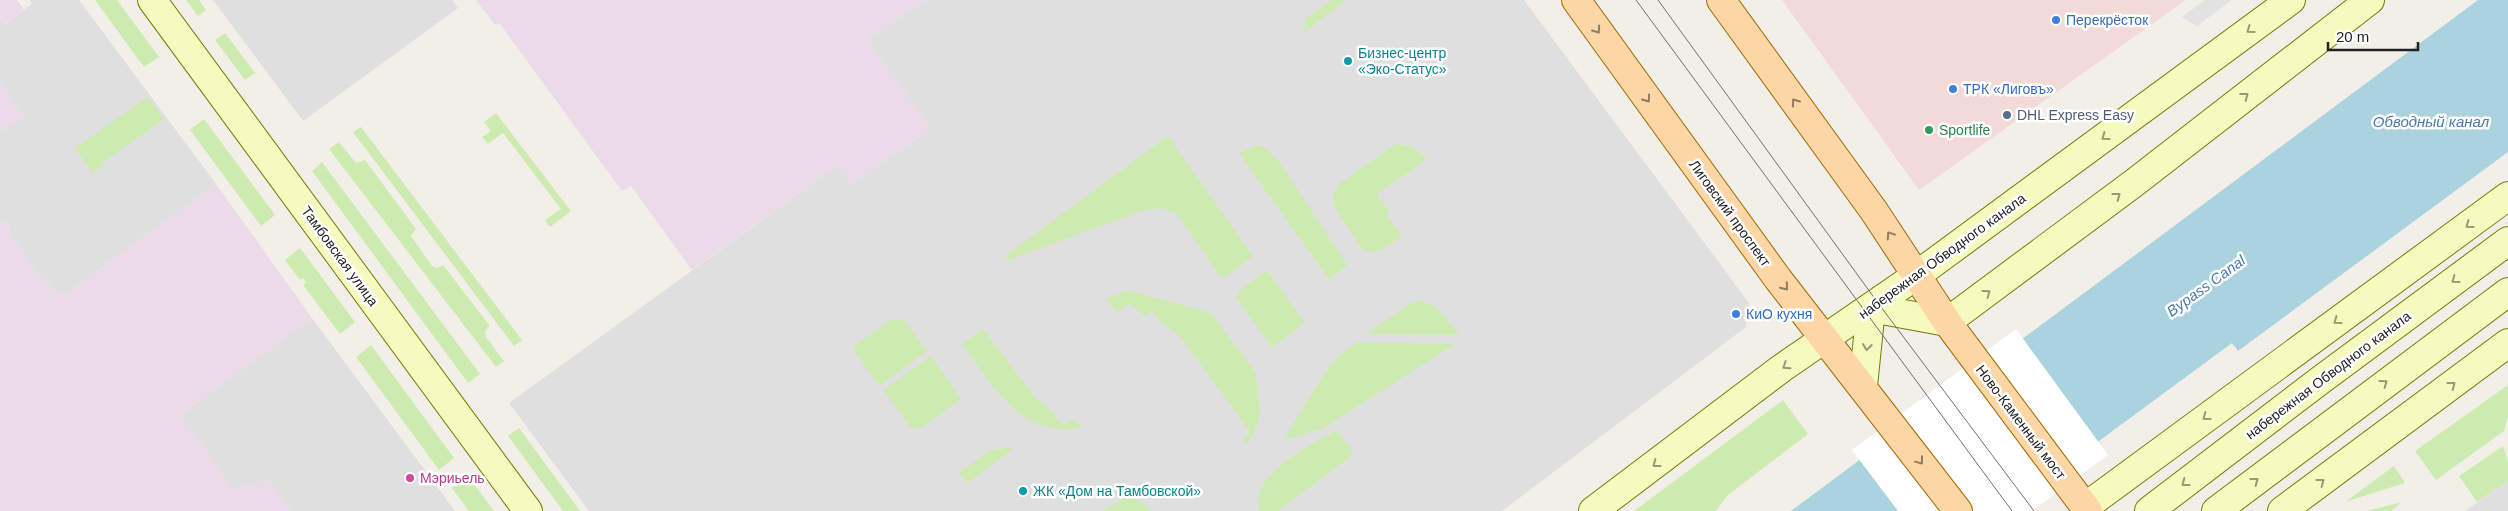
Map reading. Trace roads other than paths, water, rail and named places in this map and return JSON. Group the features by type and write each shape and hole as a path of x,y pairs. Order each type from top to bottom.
{"main road":[{"name":"Тамбовская улица","path":"152,0 528,511"},
{"name":"Лиговский проспект","path":"1576,0 1778,279 1891,422 1958,511"},
{"path":"1721,0 1874,211 1947,322"},
{"name":"набережная Обводного канала","path":"1593,511 1782,368 1917,275 2291,0"},
{"path":"1863,386 1871,308 1947,322 2134,183 2370,0"},
{"path":"2087,509 2508,196"},
{"name":"набережная Обводного канала","path":"2149,511 2318,382 2508,241"},
{"path":"2216,511 2508,292"},
{"name":"Ново-Каменный мост","path":"1947,322 2087,509"},
{"path":"2282,511 2508,343"}],"water":[{"name":"Обводный канал","path":"2478,0 2508,0 2508,152 2238,351 2232,343 2004,511 1791,511"}],"tram line":[{"path":"1636,0 2012,511"},
{"path":"1658,0 1878,303 2034,511"}],"place":[{"name":"Перекрёсток","path":"2056,20"},
{"name":"Бизнес-центр «Эко-Статус»","path":"1348,61"},
{"name":"ТРК «Лиговъ»","path":"1953,89"},
{"name":"DHL Express Easy","path":"2007,115"},
{"name":"Sportlife","path":"1929,130"},
{"name":"КиО кухня","path":"1736,314"},
{"name":"Мэриьель","path":"410,478"},
{"name":"ЖК «Дом на Тамбовской»","path":"1023,491"}],"water label":[{"name":"Bypass Canal","path":"2206,286"}]}
